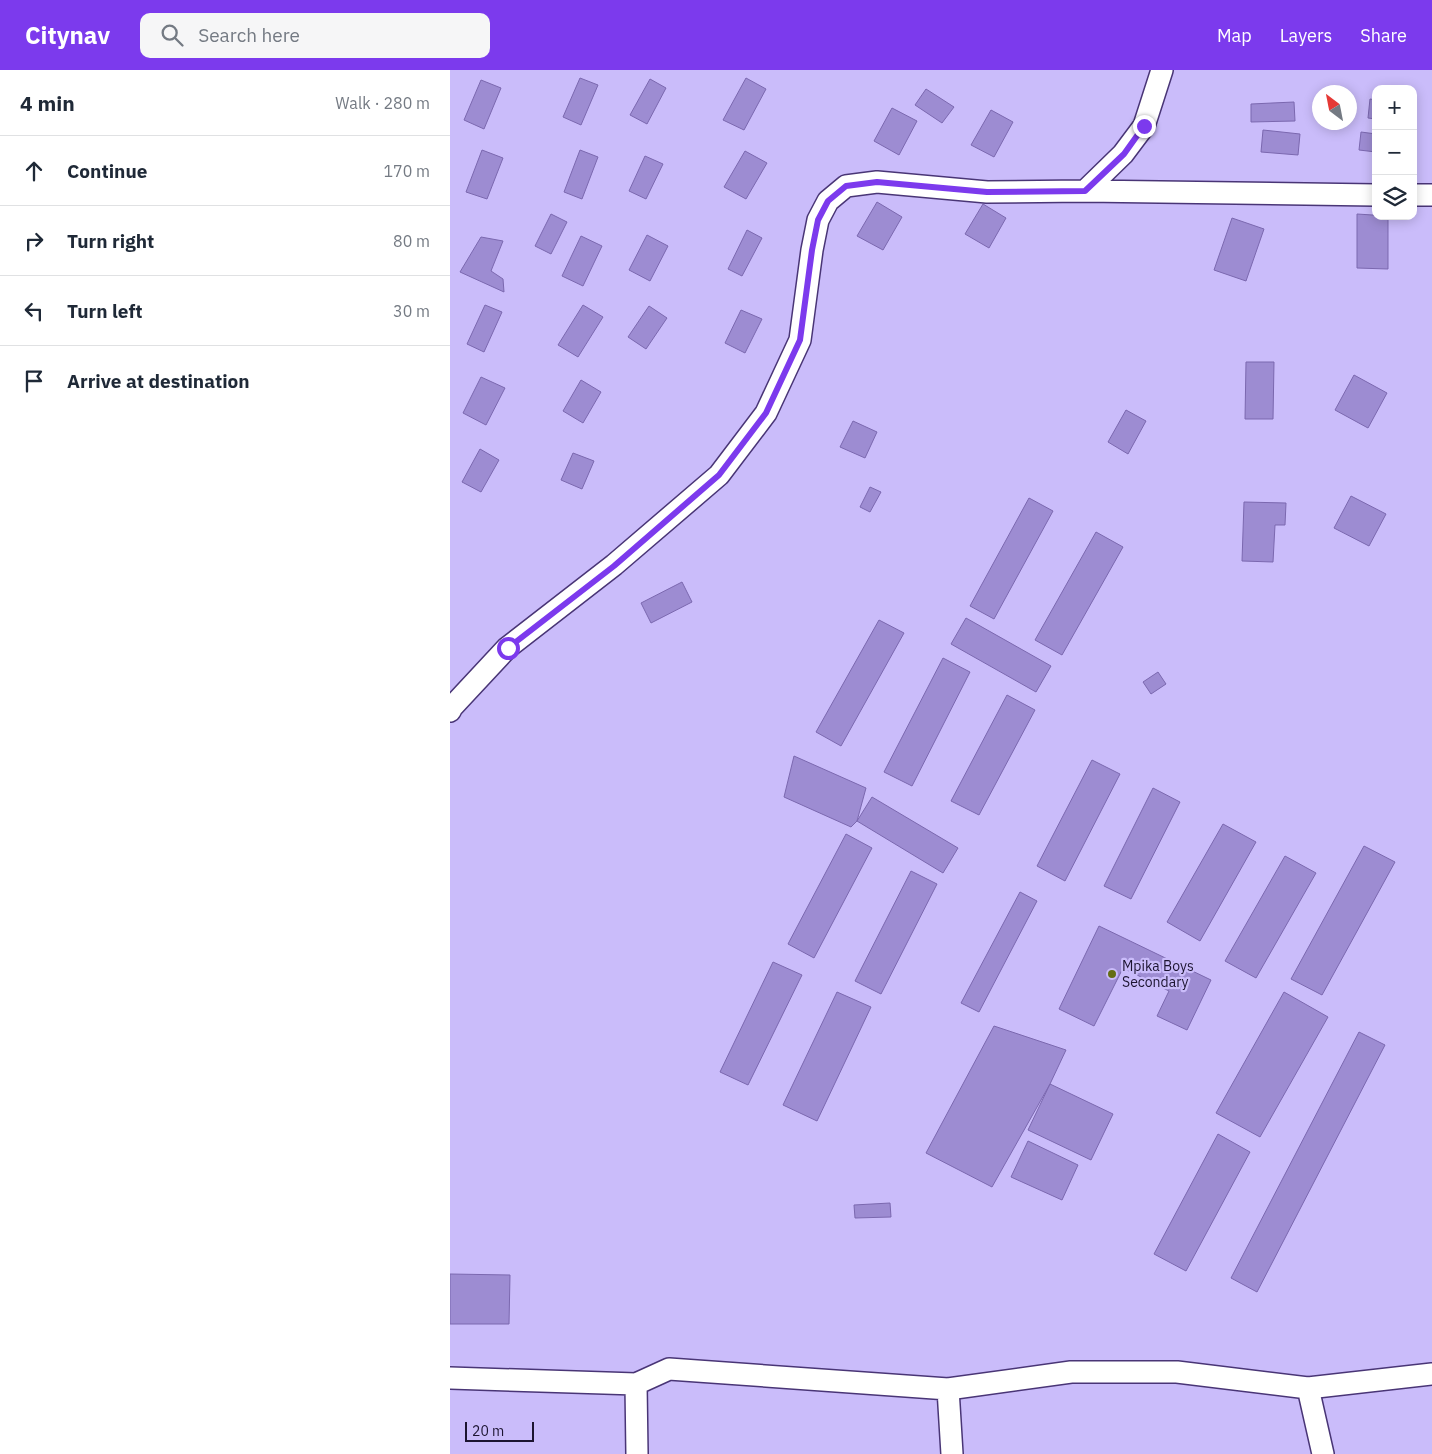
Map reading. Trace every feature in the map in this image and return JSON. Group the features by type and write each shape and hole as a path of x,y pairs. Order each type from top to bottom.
{"street":[{"path":"1085,191 1124,154 1144,126 1162,70"},
{"path":"450,711 508,648 614,566 719,475 766,413 800,340 818,220 828,201 846,186 877,182 987,192 1085,191 1372,195"},
{"path":"1417,195 1432,195"},
{"path":"450,1378 636,1384 669,1369 948,1388 1071,1372 1177,1372 1308,1388 1432,1374"},
{"path":"636,1384 637,1454"},
{"path":"948,1388 952,1454"},
{"path":"1308,1388 1323,1454"}],"building":[{"path":"580,78 598,85 581,125 563,117"},
{"path":"746,78 766,89 744,130 723,120"},
{"path":"650,79 666,88 647,124 630,115"},
{"path":"481,80 501,88 484,129 464,120"},
{"path":"926,89 954,107 942,123 915,105"},
{"path":"1370,99 1372,99 1372,118 1368,118"},
{"path":"1294,102 1295,121 1251,122 1251,104"},
{"path":"892,108 917,121 899,155 874,141"},
{"path":"991,110 1013,122 994,157 971,145"},
{"path":"1263,130 1300,134 1298,155 1261,152"},
{"path":"1361,132 1372,133 1372,152 1359,150"},
{"path":"482,150 503,158 487,199 466,192"},
{"path":"580,150 598,157 582,199 564,192"},
{"path":"745,151 767,163 746,199 724,187"},
{"path":"645,156 663,164 646,199 629,191"},
{"path":"877,202 902,217 883,250 857,236"},
{"path":"983,204 1006,218 989,248 965,234"},
{"path":"551,214 567,222 551,254 535,246"},
{"path":"1357,214 1372,215 1372,220 1388,220 1388,269 1357,268"},
{"path":"1232,218 1264,229 1246,281 1214,270"},
{"path":"747,230 762,238 742,276 728,269"},
{"path":"647,235 668,246 650,281 629,270"},
{"path":"581,236 602,246 583,286 562,276"},
{"path":"481,237 503,241 491,271 503,279 504,292 460,272"},
{"path":"485,305 502,312 484,352 467,344"},
{"path":"583,305 603,317 578,357 558,345"},
{"path":"649,306 667,318 646,349 628,337"},
{"path":"741,310 762,319 745,353 725,343"},
{"path":"1246,362 1274,362 1273,419 1245,419"},
{"path":"1354,375 1387,393 1368,428 1335,410"},
{"path":"481,377 505,388 486,425 463,413"},
{"path":"581,380 601,392 583,423 563,411"},
{"path":"1126,410 1146,421 1128,454 1108,442"},
{"path":"853,421 877,432 865,458 840,447"},
{"path":"480,449 499,460 481,492 462,482"},
{"path":"573,453 594,461 582,489 561,480"},
{"path":"870,487 881,492 870,512 860,507"},
{"path":"1351,496 1386,514 1369,546 1334,528"},
{"path":"1029,498 1053,511 994,619 970,606"},
{"path":"1244,502 1286,503 1285,525 1275,525 1273,562 1242,561"},
{"path":"1096,532 1123,547 1062,655 1035,640"},
{"path":"682,582 692,602 651,623 641,603"},
{"path":"966,618 1051,666 1036,692 951,644"},
{"path":"879,620 904,633 841,746 816,732"},
{"path":"943,658 970,672 912,786 884,772"},
{"path":"1158,672 1166,684 1151,694 1143,682"},
{"path":"1007,695 1035,710 979,815 951,801"},
{"path":"794,756 866,788 857,821 851,827 784,797"},
{"path":"1092,760 1120,774 1065,881 1037,866"},
{"path":"1153,788 1180,802 1131,899 1104,886"},
{"path":"872,797 958,848 943,873 857,821"},
{"path":"1223,824 1256,842 1200,941 1167,922"},
{"path":"846,834 872,848 814,958 788,944"},
{"path":"1364,846 1395,862 1322,995 1291,979"},
{"path":"1285,856 1316,873 1256,978 1225,961"},
{"path":"911,871 937,884 881,994 855,981"},
{"path":"1020,892 1037,901 979,1012 961,1003"},
{"path":"1099,926 1211,980 1187,1030 1157,1016 1169,991 1123,968 1094,1026 1059,1009"},
{"path":"773,962 802,975 748,1085 720,1072"},
{"path":"837,992 871,1007 817,1121 783,1105"},
{"path":"1284,992 1328,1017 1260,1137 1216,1113"},
{"path":"994,1026 1066,1050 1050,1084 992,1187 926,1153"},
{"path":"1359,1032 1385,1045 1257,1292 1231,1278"},
{"path":"1050,1084 1113,1114 1091,1160 1028,1130"},
{"path":"1218,1134 1250,1152 1186,1271 1154,1254"},
{"path":"1028,1141 1078,1165 1062,1200 1011,1177"},
{"path":"890,1203 891,1217 855,1218 854,1205"},
{"path":"450,1274 510,1275 509,1324 450,1324"}],"place":[{"name":"Mpika Boys Secondary","path":"1112,974"}],"route":[{"path":"508,648 614,566 719,475 766,413 800,340 818,220 828,201 846,186 877,182 987,192 1085,191 1124,154 1144,126"}]}
